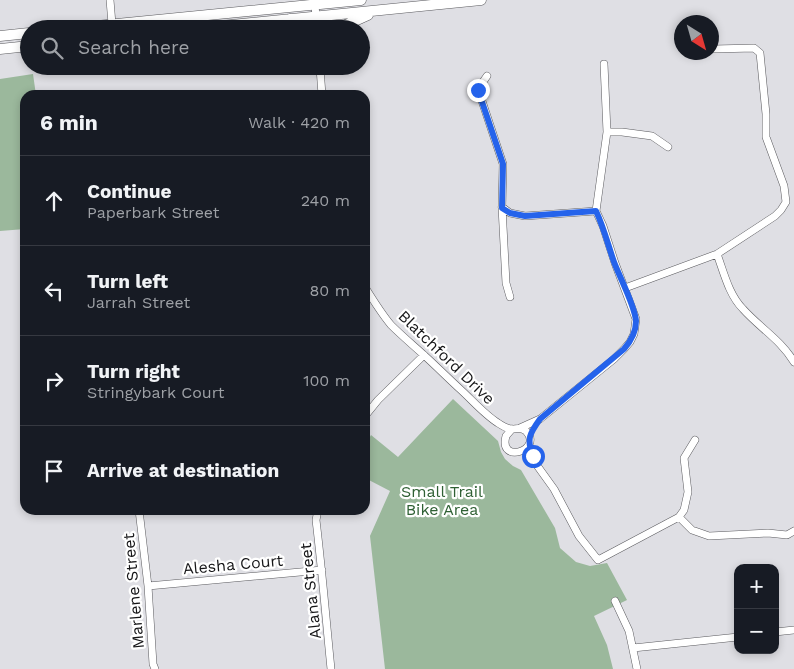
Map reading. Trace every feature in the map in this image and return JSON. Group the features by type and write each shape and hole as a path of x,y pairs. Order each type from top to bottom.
{"main road":[{"path":"155,20 361,0"},
{"path":"280,20 481,0"},
{"path":"358,20 381,10"},
{"path":"0,36 20,34"},
{"path":"0,50 20,47"}],"street":[{"path":"110,0 112,20"},
{"path":"315,5 316,20"},
{"path":"625,288 717,254 775,216 786,202 784,186 766,137 766,114 760,54 754,48 719,49"},
{"path":"604,64 607,132 596,211 636,319 634,334 624,349 540,419 520,428 512,429 507,433 505,444 510,450 520,452 536,464 554,489 579,536 598,560 679,517 684,510 688,492 684,458 695,440"},
{"path":"320,75 321,90"},
{"path":"487,76 478,90 503,164 502,208 506,283 510,297"},
{"path":"607,132 652,136 668,147"},
{"path":"502,208 510,213 525,216 596,211"},
{"path":"717,254 732,293 742,309 781,344 794,362"},
{"name":"Blatchford Drive","path":"370,294 390,323 410,344 495,421 512,429"},
{"path":"370,410 424,355"},
{"path":"520,452 524,450 532,431 540,419"},
{"name":"Blatchford Drive","path":"495,421 505,439"},
{"path":"520,428 526,432 536,464"},
{"name":"Marlene Street","path":"140,515 155,669"},
{"name":"Alana Street","path":"317,515 331,669"},
{"path":"679,517 692,530 709,536 787,535 794,531"},
{"name":"Alesha Court","path":"148,586 322,570"},
{"path":"615,601 629,631 637,669"},
{"path":"779,632 794,630"},
{"path":"633,648 734,636"}],"green space":[{"path":"33,75 35,90 20,90 20,229 0,231 0,79"},
{"name":"Small Trail Bike Area","path":"453,399 498,441 505,459 521,470 555,528 560,548 576,562 590,566 607,563 627,600 594,616 607,645 613,669 385,669 370,536 390,491 370,481 371,435 398,457"}],"route":[{"path":"478,90 503,164 502,208 510,213 525,216 596,211 636,319 634,334 624,349 540,419 529,438 529,445 533,456"}]}
